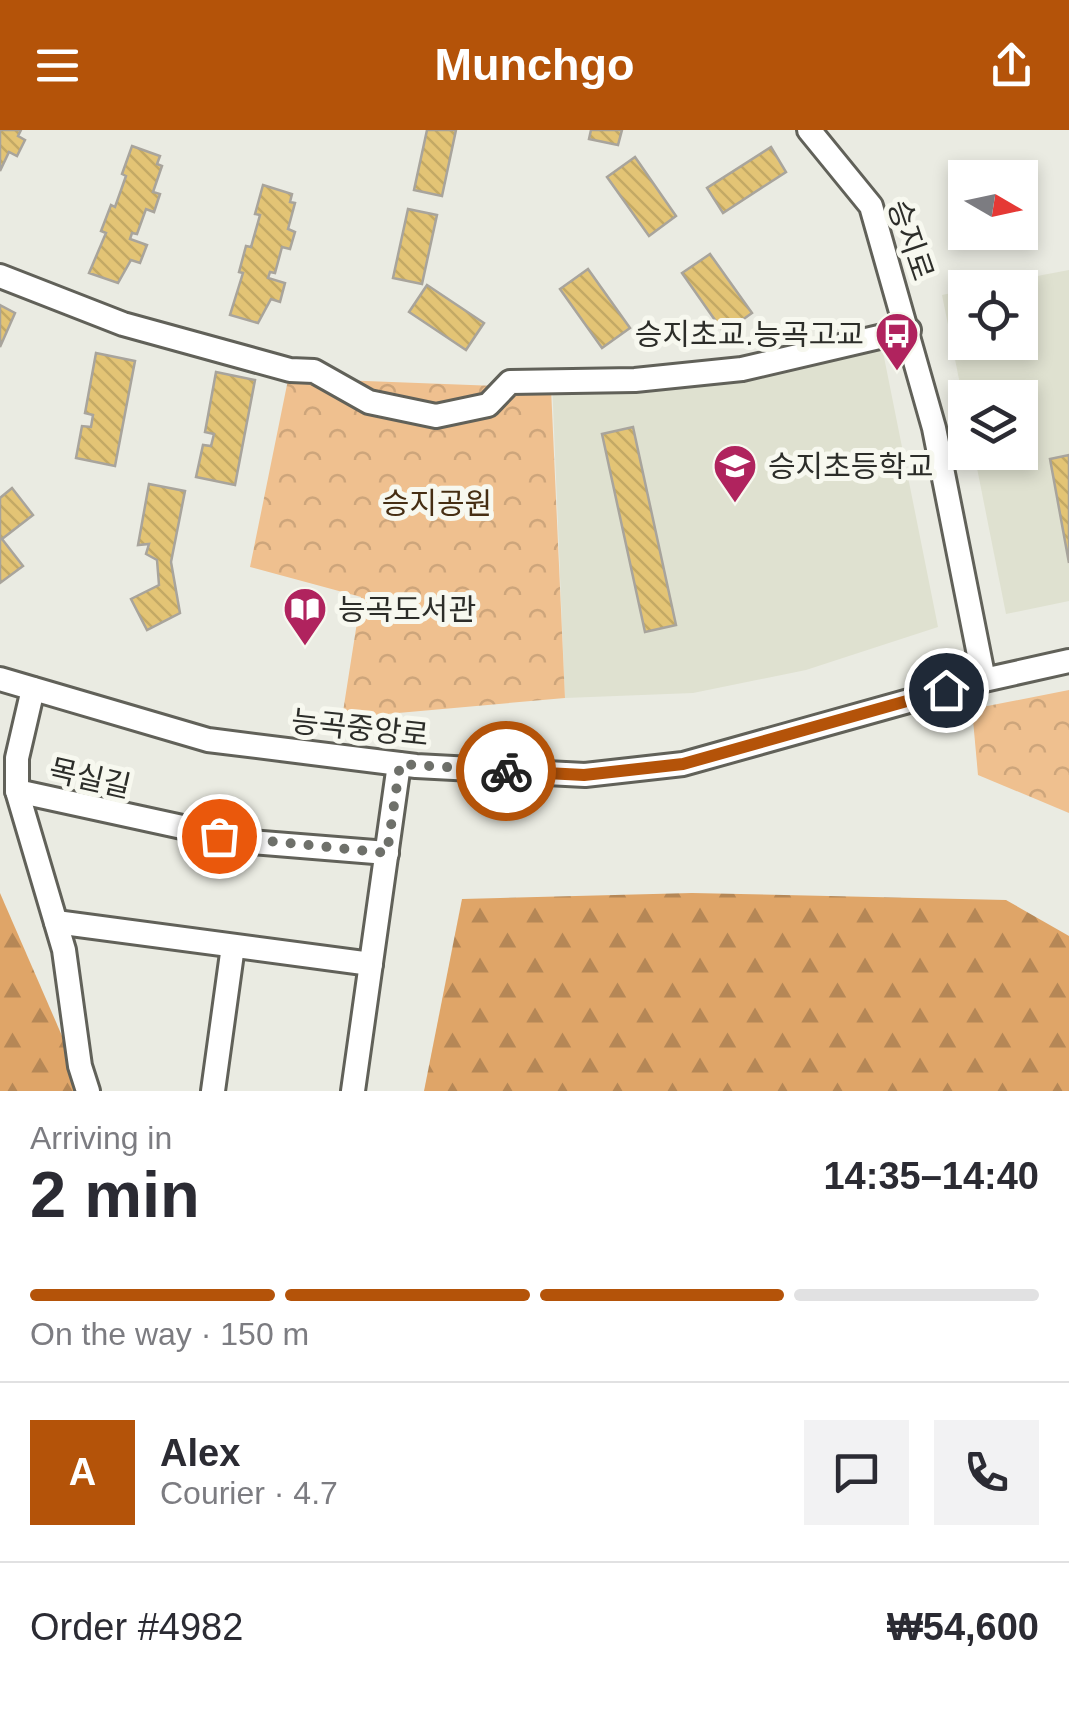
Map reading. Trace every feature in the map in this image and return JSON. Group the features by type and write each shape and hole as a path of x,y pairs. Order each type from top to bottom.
{"street":[{"name":"승지로","path":"809,130 872,206 934,428 984,680"},
{"path":"0,276 123,324 290,370 314,371 369,402 436,416 488,405 510,382 635,380 742,369 909,330"},
{"name":"능곡중앙로","path":"0,679 208,740 400,764 584,775 683,764 984,680 1069,662"},
{"name":"목실길","path":"32,688 18,758 17,792 64,950 80,1066 88,1091"},
{"path":"353,1091 400,764"},
{"name":"목실길","path":"17,792 251,842 387,853"},
{"path":"56,922 371,964"},
{"path":"213,1091 233,946"}],"shaded area":[{"path":"1069,270 1069,601 1006,614 977,470 1038,470 1038,380 959,380 955,360 1038,360 1038,276"},
{"path":"948,294 948,325 942,295"},
{"name":"승지초등학교","path":"880,337 938,627 806,670 693,693 565,698 552,381 635,380"}],"green space":[{"name":"승지공원","path":"290,370 313,379 551,388 565,698 342,718 361,597 250,567"},
{"path":"1069,690 1069,813 978,775 972,709"},
{"path":"0,893 69,1052 77,1091 0,1091"},
{"path":"692,893 1006,900 1069,936 1069,1091 424,1091 462,899"}],"building":[{"path":"0,130 21,130 18,136 25,140 17,156 9,152 0,171"},
{"path":"427,130 456,130 442,196 414,190"},
{"path":"591,130 622,130 618,145 589,139"},
{"path":"132,146 160,156 157,164 162,166 153,192 160,194 154,212 146,209 137,234 132,233 130,239 147,245 140,263 131,260 118,283 89,273 106,233 101,231 126,176 122,174"},
{"path":"771,147 786,172 723,213 707,188"},
{"path":"635,157 676,216 649,236 607,177"},
{"path":"263,185 292,194 290,202 295,203 288,229 295,232 290,249 282,247 275,273 270,272 268,278 285,283 280,302 271,299 258,323 230,315 243,273 239,272 246,246 251,247 260,215 255,214"},
{"path":"408,209 437,215 422,284 393,278"},
{"path":"710,254 752,313 724,333 682,273"},
{"path":"588,269 630,328 602,348 560,289"},
{"path":"427,285 484,323 466,350 409,312"},
{"path":"0,305 15,313 0,347"},
{"path":"96,353 135,361 115,466 76,458 82,426 91,427 93,415 85,413"},
{"path":"216,372 255,380 235,485 196,477 203,445 211,446 214,434 205,432"},
{"path":"633,427 676,625 645,632 602,434"},
{"path":"1069,455 1069,563 1050,459"},
{"path":"149,484 185,491 171,562 180,613 147,630 131,599 159,585 157,560 146,554 149,544 138,545"},
{"path":"12,488 33,515 2,539 23,566 0,583 0,498"}],"way so far":[{"path":"219,836 387,853 400,764 506,771"}],"place":[{"name":"승지초교.능곡고교","path":"897,372"},
{"name":"승지초등학교","path":"735,504"},
{"name":"능곡도서관","path":"305,647"}],"route":[{"path":"506,771 584,775 683,764 946,690"}]}
